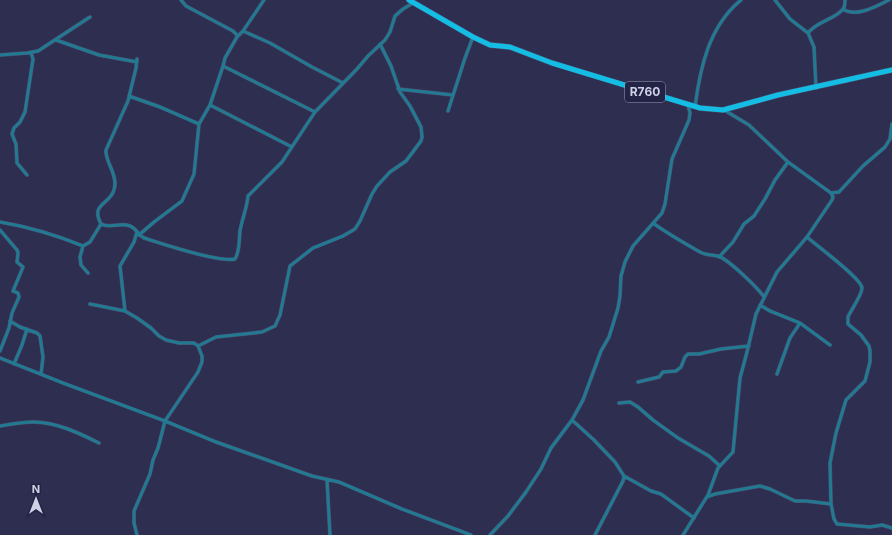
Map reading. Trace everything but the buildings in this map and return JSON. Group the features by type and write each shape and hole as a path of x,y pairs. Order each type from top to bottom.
{"main road":[{"name":"R760","path":"411,1 474,37 490,44 510,47 552,63 695,107 724,110 778,95 816,88 892,70"}],"street":[{"path":"181,0 186,6 233,31 237,37"},
{"path":"125,311 120,266 138,233 182,201 194,174 199,124 210,105 224,66 225,58 237,37 243,31 264,0"},
{"path":"695,107 699,75 714,33 726,16 741,0"},
{"path":"775,0 790,19 808,33 814,47 816,88"},
{"path":"808,33 824,20 843,9 845,0"},
{"path":"843,9 852,13 874,7 889,0"},
{"path":"56,40 99,55 137,60 125,108 106,150 106,157 114,175 115,185 112,195 100,206 97,212 101,224 108,226 129,226 144,238 210,257 230,260 235,259 238,254 240,231 248,196 282,162 315,112 388,36 395,16 411,1"},
{"path":"0,55 31,53 38,51 90,17"},
{"path":"243,31 270,43 343,83"},
{"path":"448,111 465,58 474,37"},
{"path":"198,346 216,337 262,332 275,326 280,315 290,266 313,248 343,236 355,228 377,186 390,172 406,161 421,141 421,127 398,89 391,66 380,44"},
{"path":"27,175 17,163 16,144 12,134 14,128 20,122 25,112 33,59 31,53"},
{"path":"224,66 315,112"},
{"path":"398,89 453,95"},
{"path":"129,96 160,107 199,124"},
{"path":"210,105 292,147"},
{"path":"490,535 508,516 526,492 541,469 556,439 572,420 585,395 601,351 612,328 618,308 621,276 625,262 633,246 662,212 665,204 672,159 689,120 690,113 688,105"},
{"path":"683,535 706,498 720,466 732,455 735,447 739,385 754,320 760,305 777,272 807,237 833,198 831,193 788,162 749,125 724,110"},
{"path":"831,193 839,192 863,166 885,148 890,139 892,124"},
{"path":"719,257 733,242 744,224 754,216 788,162"},
{"path":"0,222 34,228 83,246"},
{"path":"653,223 679,242 702,253 719,257 757,288 764,297"},
{"path":"88,273 80,262 83,246 90,242 101,224"},
{"path":"0,230 17,250 18,253 16,262 23,266 13,292 19,295 0,351"},
{"path":"807,237 842,266 861,285 861,292 848,316 847,321 848,324 866,340 870,351 870,362 865,381 846,400 836,433 830,463 831,504 834,522 836,524 870,527 882,526 892,528"},
{"path":"90,304 125,311 145,323 162,338 175,342 194,343 198,346 202,356 200,368 166,421 150,474 134,511 134,523 137,535"},
{"path":"760,305 800,323 830,345"},
{"path":"10,321 37,333 40,337 43,357 41,374"},
{"path":"777,374 790,338 800,323"},
{"path":"14,364 27,329"},
{"path":"638,382 659,377 663,372 676,370 680,367 688,354 699,354 721,349 749,346"},
{"path":"0,358 106,400 166,421 216,442 327,480 339,482 402,509 471,535"},
{"path":"619,403 630,402 684,442 709,456 720,466"},
{"path":"572,420 615,462 624,476 651,491 661,494 694,518"},
{"path":"0,426 34,422 51,424 84,435 99,443"},
{"path":"595,535 623,481 624,476"},
{"path":"327,480 330,535"},
{"path":"706,498 716,494 760,486 795,501 806,500 831,504"}]}
